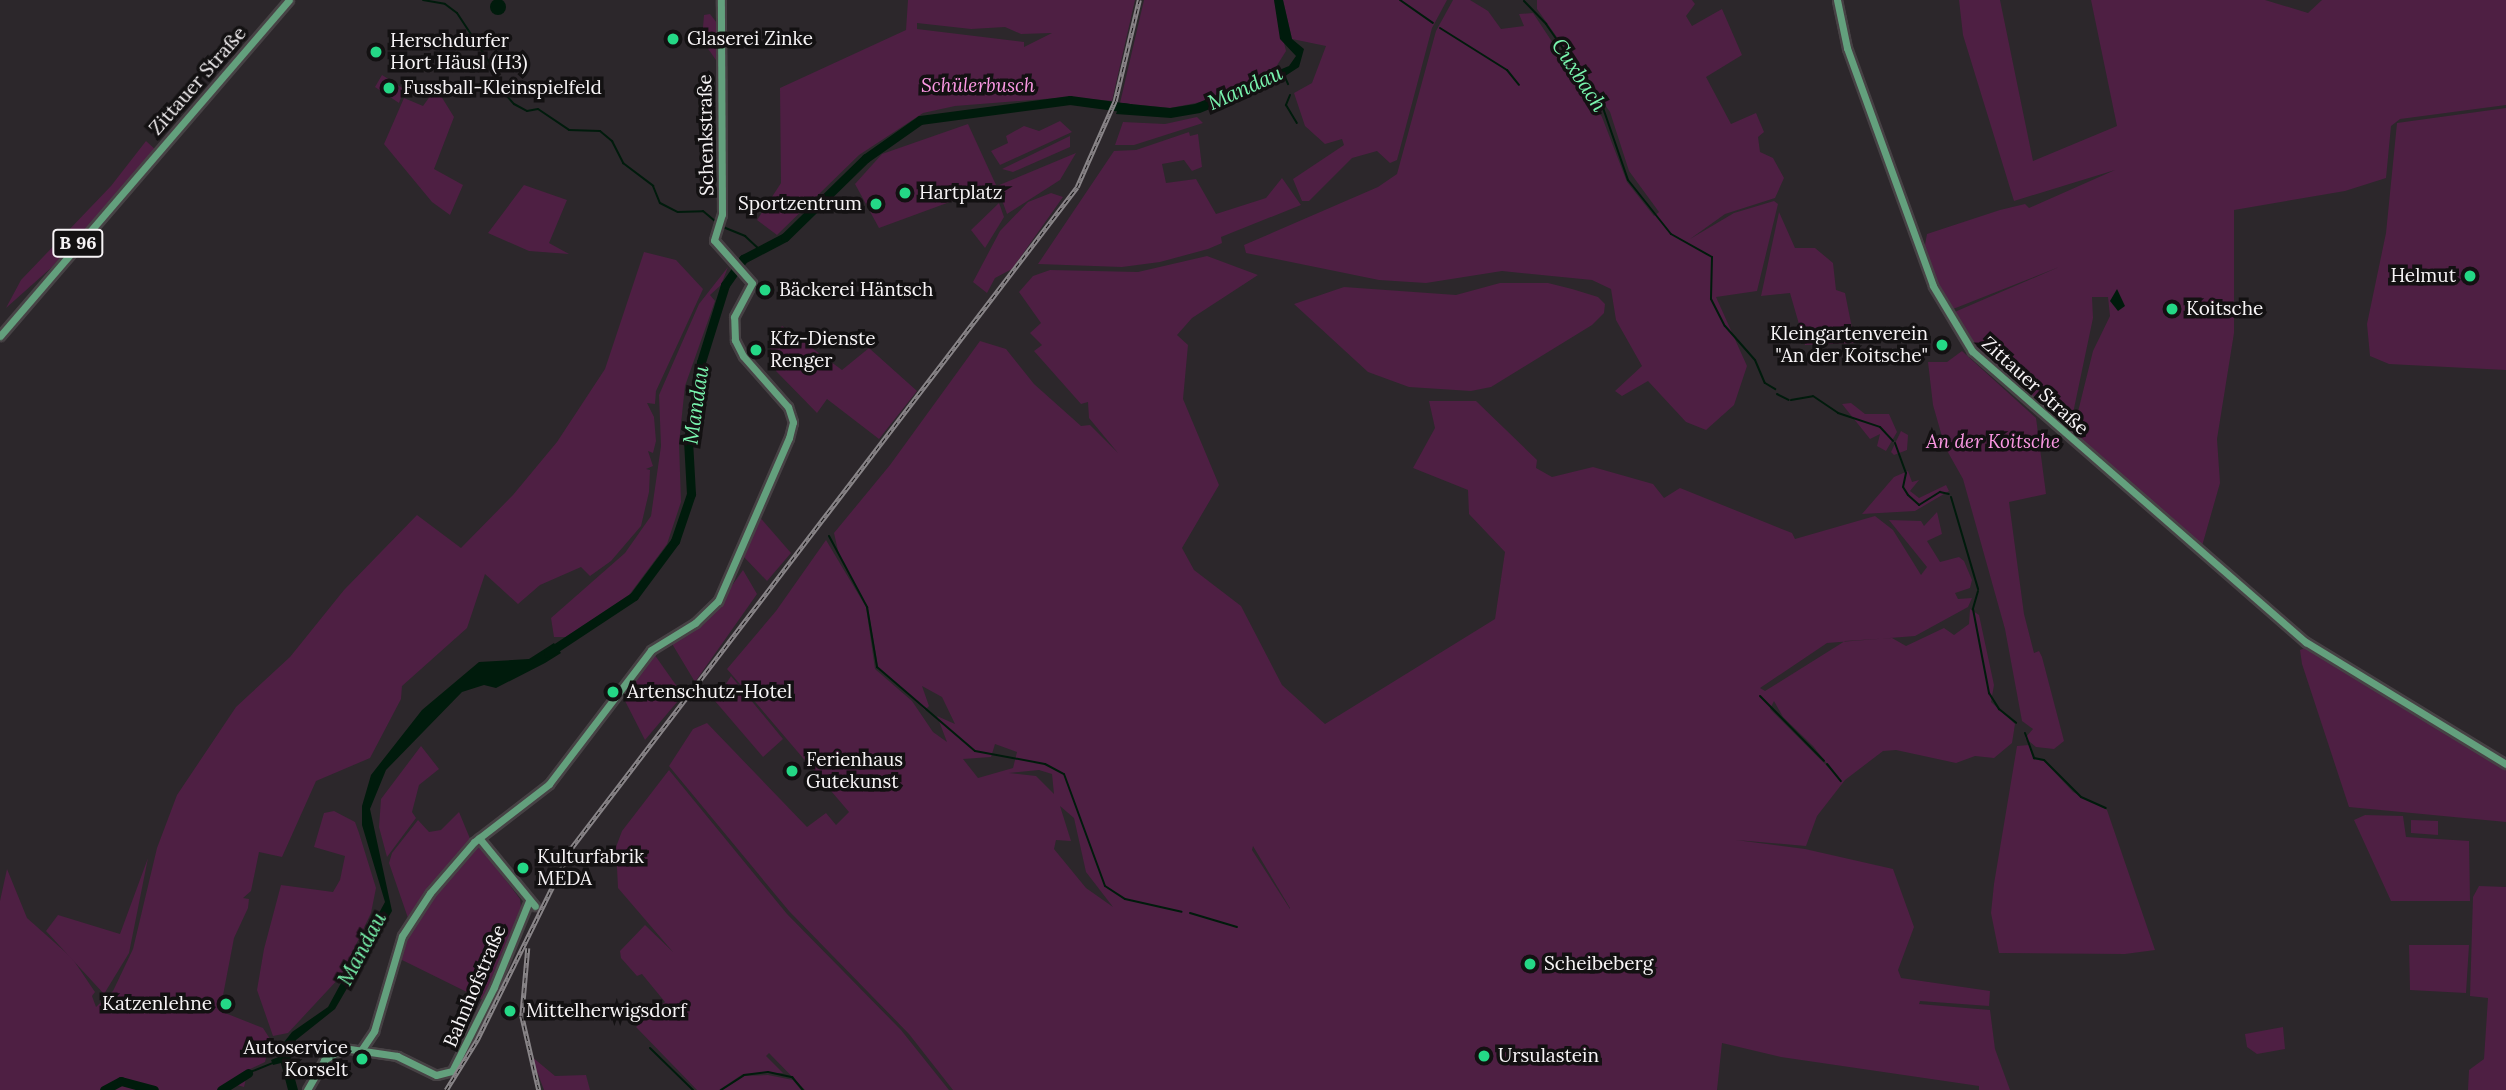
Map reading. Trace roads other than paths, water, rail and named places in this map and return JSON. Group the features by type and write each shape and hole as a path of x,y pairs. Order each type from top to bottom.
{"main road":[{"name":"Zittauer Straße","path":"0,336 289,0"},
{"name":"Schenkstraße","path":"479,838 549,784 651,650 701,618 730,583 793,426 786,404 743,356 735,341 734,317 751,286 714,240 721,220 721,0"},
{"name":"Zittauer Straße","path":"1837,0 1844,41 1914,237 1940,303 1962,340 2007,385 2298,635 2506,764"},
{"name":"Bahnhofstraße","path":"362,1049 405,1059 436,1075 452,1071 532,903 479,838"},
{"path":"307,1090 324,1060 343,1048 362,1049 374,1031 395,951 408,923 479,838"}],"water":[{"path":"498,-1 506,7 498,15 490,7"},
{"path":"1274,0 1283,0 1292,39 1304,49 1299,67 1276,82 1200,113 1171,118 1116,114 1120,103 1170,108 1195,104 1289,66 1296,56 1280,39"},
{"path":"2117,289 2125,306 2118,311 2110,301"},
{"path":"554,643 561,653 545,663 496,688 484,685 462,692 386,770 370,809 392,911 335,1009 296,1040 290,1061 298,1090 288,1090 281,1063 273,1065 271,1060 281,1056 281,1046 292,1032 328,1007 385,902 362,825 362,806 371,775 422,710 479,662 529,659"}],"waterway":[{"path":"423,0 445,4 457,13 492,66 500,88 514,104 527,111 538,109 569,130 600,131 612,141 623,163 653,186 660,203 678,212 703,211 715,221"},
{"path":"1400,0 1433,23"},
{"name":"Cuxbach","path":"1524,1 1546,24 1602,105 1628,180 1671,234 1712,257 1711,299 1725,326 1755,360 1765,383 1775,389"},
{"path":"1440,28 1507,70 1519,85"},
{"path":"1284,75 1288,84"},
{"path":"1290,95 1286,105 1297,123"},
{"name":"Mandau","path":"548,653 634,596 675,541 691,494 688,441 701,362 725,285 743,259 785,237 866,158 920,120 1070,100 1129,108"},
{"path":"723,227 745,236 759,249"},
{"path":"1777,394 1789,400"},
{"path":"1791,400 1813,396 1838,413 1880,427 1893,441"},
{"path":"1895,443 1906,473 1903,487 1908,495 1919,505 1940,492 1949,494"},
{"path":"1951,497 1978,589"},
{"path":"829,536 867,607 877,667 975,751 1045,764 1064,774 1105,886 1125,899 1182,912"},
{"path":"1978,591 1973,609 1989,693 1999,709 2016,723"},
{"path":"1760,696 1824,761"},
{"path":"2025,733 2034,758 2044,760 2081,797 2106,808"},
{"path":"1827,764 1841,781"},
{"path":"1190,913 1237,927"},
{"path":"650,1048 693,1090"},
{"path":"248,1073 273,1063"},
{"path":"721,1090 744,1075 768,1072 792,1077 803,1090"},
{"path":"221,1090 248,1073"},
{"path":"104,1090 121,1081 154,1090"}],"railway":[{"path":"446,1090 477,1040 572,847 1077,187 1115,101 1139,0"},
{"path":"528,948 522,1016 539,1090"}],"place":[{"name":"Glaserei Zinke","path":"673,39"},
{"name":"Herschdurfer Hort Häusl (H3)","path":"376,52"},
{"name":"Fussball-Kleinspielfeld","path":"389,88"},
{"name":"Hartplatz","path":"905,193"},
{"name":"Sportzentrum","path":"876,204"},
{"name":"Helmut","path":"2470,276"},
{"name":"Bäckerei Häntsch","path":"765,290"},
{"name":"Koitsche","path":"2172,309"},
{"name":"Kleingartenverein \"An der Koitsche\"","path":"1942,345"},
{"name":"Kfz-Dienste Renger","path":"756,350"},
{"name":"Artenschutz-Hotel","path":"613,692"},
{"name":"Ferienhaus Gutekunst","path":"792,771"},
{"name":"Kulturfabrik MEDA","path":"523,868"},
{"name":"Scheibeberg","path":"1530,964"},
{"name":"Katzenlehne","path":"226,1004"},
{"name":"Mittelherwigsdorf","path":"510,1011"},
{"name":"Ursulastein","path":"1484,1056"},
{"name":"Autoservice Korselt","path":"362,1059"}],"park label":[{"name":"Schülerbusch","path":"978,86"},
{"name":"An der Koitsche","path":"1993,442"}]}
